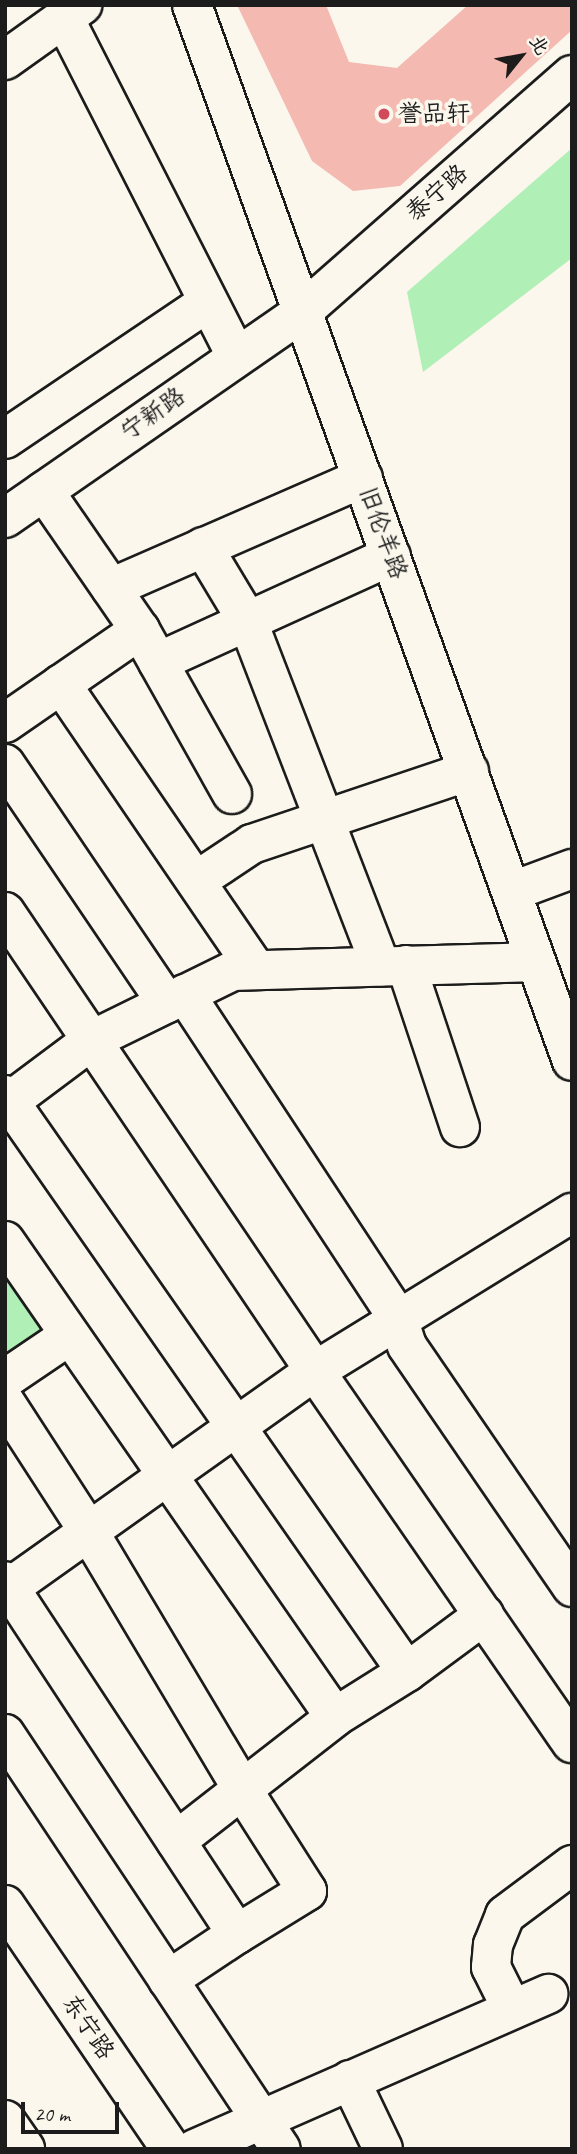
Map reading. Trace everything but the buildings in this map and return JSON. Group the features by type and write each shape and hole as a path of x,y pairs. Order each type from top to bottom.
{"street":[{"name":"旧伦羊路","path":"192,5 572,1061"},
{"path":"5,60 73,12 208,302 236,356"},
{"name":"泰宁路","path":"302,312 572,75"},
{"path":"5,439 208,302"},
{"name":"宁新路","path":"5,518 302,312"},
{"path":"111,588 363,478"},
{"path":"44,491 140,630 232,794"},
{"path":"203,547 248,622 324,820 393,966 460,1127"},
{"path":"158,662 391,556"},
{"path":"5,723 140,630"},
{"path":"61,684 256,970"},
{"path":"5,764 176,999 398,1318 407,1346 572,1587"},
{"path":"196,881 252,844 469,771"},
{"path":"513,891 572,869"},
{"path":"5,912 315,1371 572,1743"},
{"path":"407,1672 7,1100 92,1040 233,971 536,962"},
{"path":"237,1934 7,1587 315,1371 572,1213"},
{"path":"5,1241 335,1717"},
{"path":"5,1379 70,1335"},
{"path":"5,1402 89,1532 242,1790 307,1891 168,1980"},
{"path":"176,1841 335,1717 407,1672 484,1615"},
{"path":"5,1734 271,2134"},
{"path":"512,2009 491,1967 497,1935 506,1915 572,1865"},
{"name":"东宁路","path":"5,1905 171,2149"},
{"path":"195,2149 271,2134 350,2080 548,1994"},
{"path":"350,2080 383,2149"},
{"path":"5,2120 25,2149"}],"green space":[{"path":"572,148 572,258 423,372 407,292"},
{"path":"5,1260 55,1330 5,1366"}],"place":[{"name":"誉品轩","path":"384,114"}]}
